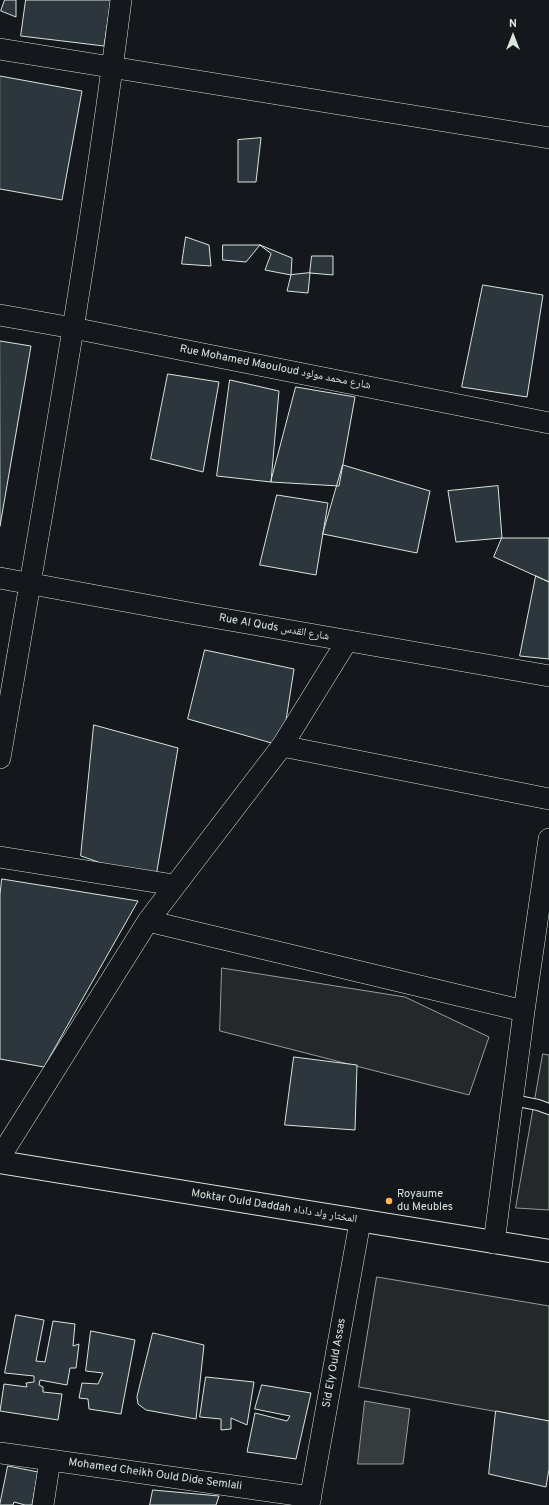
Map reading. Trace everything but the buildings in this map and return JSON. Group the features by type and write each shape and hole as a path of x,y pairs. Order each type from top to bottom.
{"main road":[{"name":"Moktar Ould Daddah المختار ولد داداه","path":"0,1162 549,1252"}],"street":[{"path":"0,758 73,328 113,67 121,0"},
{"path":"0,49 549,138"},
{"name":"Rue Mohamed Maouloud شارع محمد مولود","path":"0,315 73,328 549,423"},
{"name":"Rue Al Quds شارع القدس","path":"0,578 549,676"},
{"path":"0,1157 148,921 174,885 282,746 347,641"},
{"path":"282,746 549,799"},
{"path":"494,1243 524,1011 549,839"},
{"path":"0,857 174,885"},
{"path":"148,921 524,1011"},
{"name":"Sid Ely Ould Assas","path":"310,1501 360,1222"},
{"name":"Mohamed Cheikh Ould Dide Semlali","path":"0,1453 310,1501"},
{"path":"43,1505 50,1460"}],"lane":[{"path":"512,1100 538,1105 549,1109"}],"shaded area":[{"path":"222,968 405,997 489,1037 469,1095 220,1031"},
{"path":"543,1054 549,1055 549,1210 516,1208"},
{"path":"377,1277 549,1306 549,1421 359,1387"},
{"path":"365,1401 410,1409 403,1464 358,1464"}],"place":[{"name":"Royaume du Meubles","path":"389,1201"}]}
